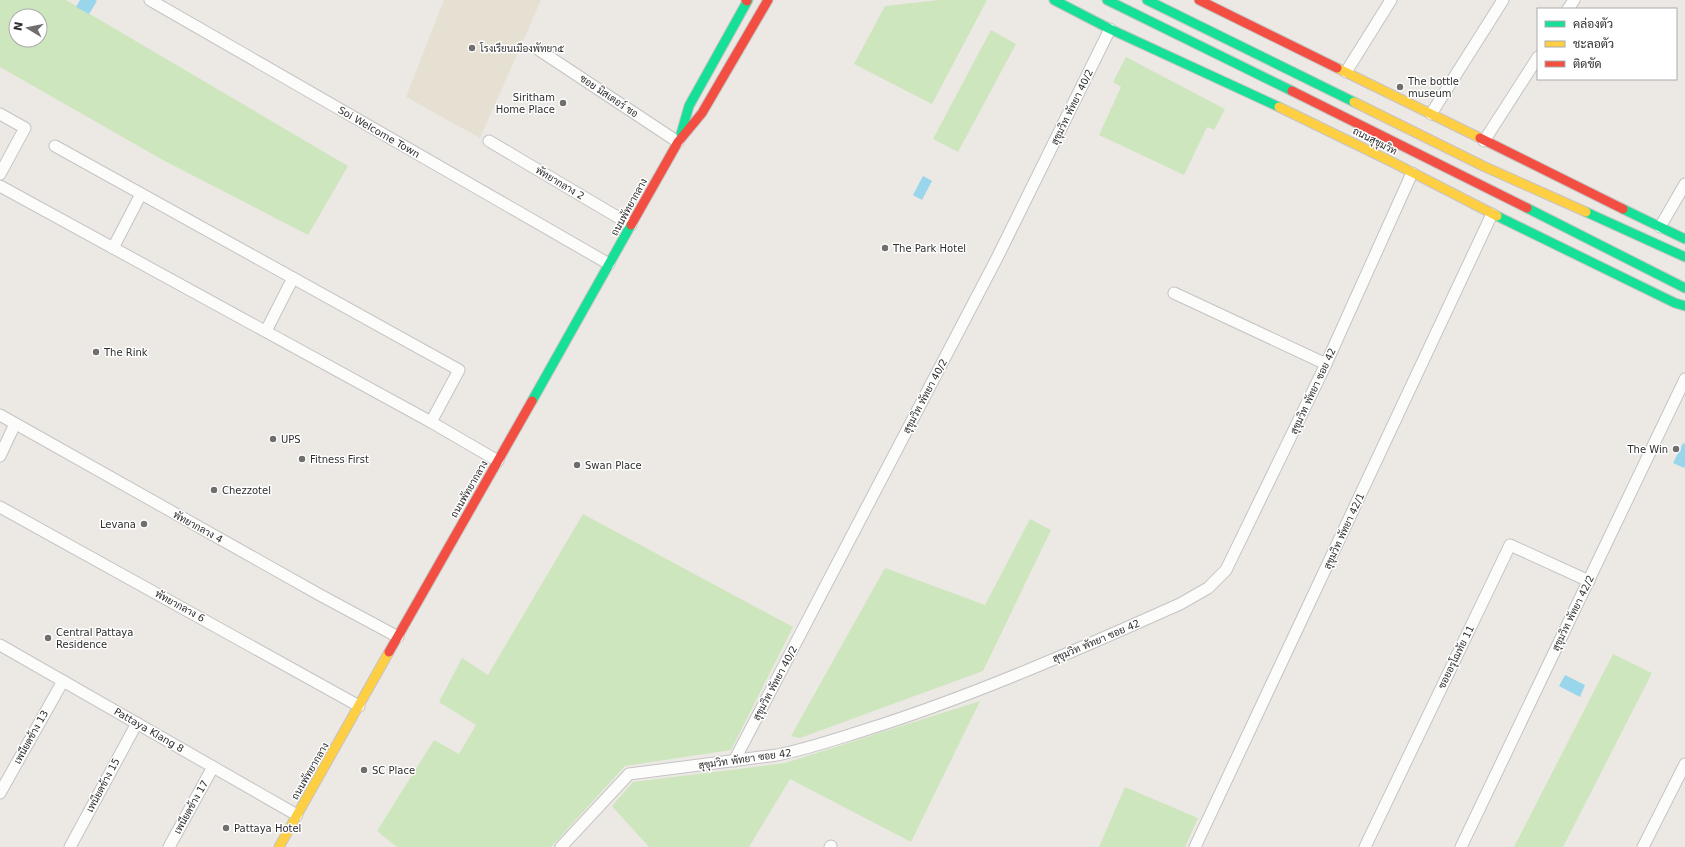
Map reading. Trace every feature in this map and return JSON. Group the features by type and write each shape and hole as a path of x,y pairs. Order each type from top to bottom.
{"main road":[{"name":"ถนนพัทยากลาง","path":"678,142 689,106 747,0"},
{"name":"ถนนพัทยากลาง","path":"279,847 678,142 702,113 768,0"},
{"name":"ถนนสุขุมวิท","path":"1054,0 1110,29 1307,120 1492,214 1675,303 1685,306"},
{"name":"ถนนสุขุมวิท","path":"1107,0 1456,172 1685,288"},
{"path":"1147,0 1483,166 1685,257"},
{"path":"1199,0 1685,240"}],"street":[{"name":"Soi Welcome Town","path":"150,0 609,264"},
{"path":"1346,72 1390,0"},
{"path":"1431,114 1503,0"},
{"name":"สุขุมวิท พัทยา 40/2","path":"734,761 997,258 1110,29"},
{"name":"ซอย มิสเตอร์ ชอ","path":"539,50 678,142"},
{"path":"1484,141 1537,59"},
{"path":"0,114 25,128 0,174"},
{"name":"พัทยากลาง 2","path":"489,141 631,225"},
{"path":"55,146 459,370 432,422"},
{"name":"สุขุมวิท พัทยา ซอย 42","path":"561,847 629,774 777,755 800,750 911,715 996,683 1144,620 1180,604 1208,588 1226,570 1326,364 1412,173"},
{"path":"1660,227 1685,184"},
{"path":"0,186 432,422 498,461"},
{"path":"113,248 141,194"},
{"name":"สุขุมวิท พัทยา 42/1","path":"1195,847 1492,214"},
{"path":"266,331 293,278"},
{"path":"1174,293 1326,364"},
{"name":"สุขุมวิท พัทยา 42/2","path":"1462,847 1685,379"},
{"name":"พัทยากลาง 4","path":"0,415 320,596 398,637"},
{"path":"0,456 15,424"},
{"name":"พัทยากลาง 6","path":"0,507 359,706"},
{"name":"ซอยอรุโณทัย 11","path":"1366,847 1510,545 1589,581"},
{"name":"Pattaya Klang 8","path":"0,645 297,815"},
{"name":"เพนียดช้าง 13","path":"0,792 62,680"},
{"name":"เพนียดช้าง 15","path":"70,847 137,723"},
{"path":"1643,847 1685,764"},
{"name":"เพนียดช้าง 17","path":"169,847 213,767"}],"shaded area":[{"name":"โรงเรียนเมืองพัทยา๕","path":"444,0 541,0 480,138 406,97"}],"green space":[{"path":"0,0 66,0 348,166 308,235 161,159 0,67"},
{"path":"939,0 987,0 932,104 854,64 885,6"},
{"path":"991,30 1016,44 958,152 933,139"},
{"path":"1126,57 1225,109 1214,130 1207,127 1184,175 1099,135 1121,87 1113,82"},
{"path":"583,514 793,627 731,750 625,766 551,847 397,847 377,831 434,740 459,754 476,725 439,702 462,658 488,675"},
{"path":"1030,519 1051,530 983,671 800,738 791,736 885,568 985,605"},
{"path":"1613,654 1652,673 1563,847 1514,847"},
{"path":"980,701 911,842 790,779 749,847 649,847 612,806 633,782 785,763"},
{"path":"1125,787 1198,818 1185,847 1099,847"}],"water":[{"path":"80,0 97,1 89,14 76,7"},
{"path":"923,176 932,181 922,200 913,195"},
{"path":"1683,443 1685,444 1684,468 1673,463"},
{"path":"1565,675 1585,685 1580,697 1559,686"}],"traffic: fast":[{"path":"681,134 689,106 748,0"},
{"path":"1054,0 1110,29 1279,107"},
{"path":"1107,0 1292,91"},
{"path":"1147,0 1354,102"},
{"path":"1527,208 1685,288"},
{"path":"1623,209 1685,239"},
{"path":"1586,212 1685,257"},
{"path":"1497,216 1675,303 1685,306"},
{"path":"532,401 631,225"}],"traffic: slow":[{"path":"1337,68 1480,138"},
{"path":"1354,102 1483,166 1586,212"},
{"path":"1279,107 1392,162 1497,216"},
{"path":"279,847 389,652"}],"traffic: jam":[{"path":"631,225 678,142 702,113 768,0"},
{"path":"1199,0 1337,68"},
{"path":"1292,91 1527,208"},
{"path":"1480,138 1623,209"},
{"path":"389,652 532,401"}],"place":[{"name":"โรงเรียนเมืองพัทยา๕","path":"472,48"},
{"name":"The bottle museum","path":"1400,87"},
{"name":"Siritham Home Place","path":"563,103"},
{"name":"The Park Hotel","path":"885,248"},
{"name":"The Rink","path":"96,352"},
{"name":"UPS","path":"273,439"},
{"name":"The Win","path":"1676,449"},
{"name":"Fitness First","path":"302,459"},
{"name":"Swan Place","path":"577,465"},
{"name":"Chezzotel","path":"214,490"},
{"name":"Levana","path":"144,524"},
{"name":"Central Pattaya Residence","path":"48,638"},
{"name":"SC Place","path":"364,770"},
{"name":"Pattaya Hotel","path":"226,828"}]}
